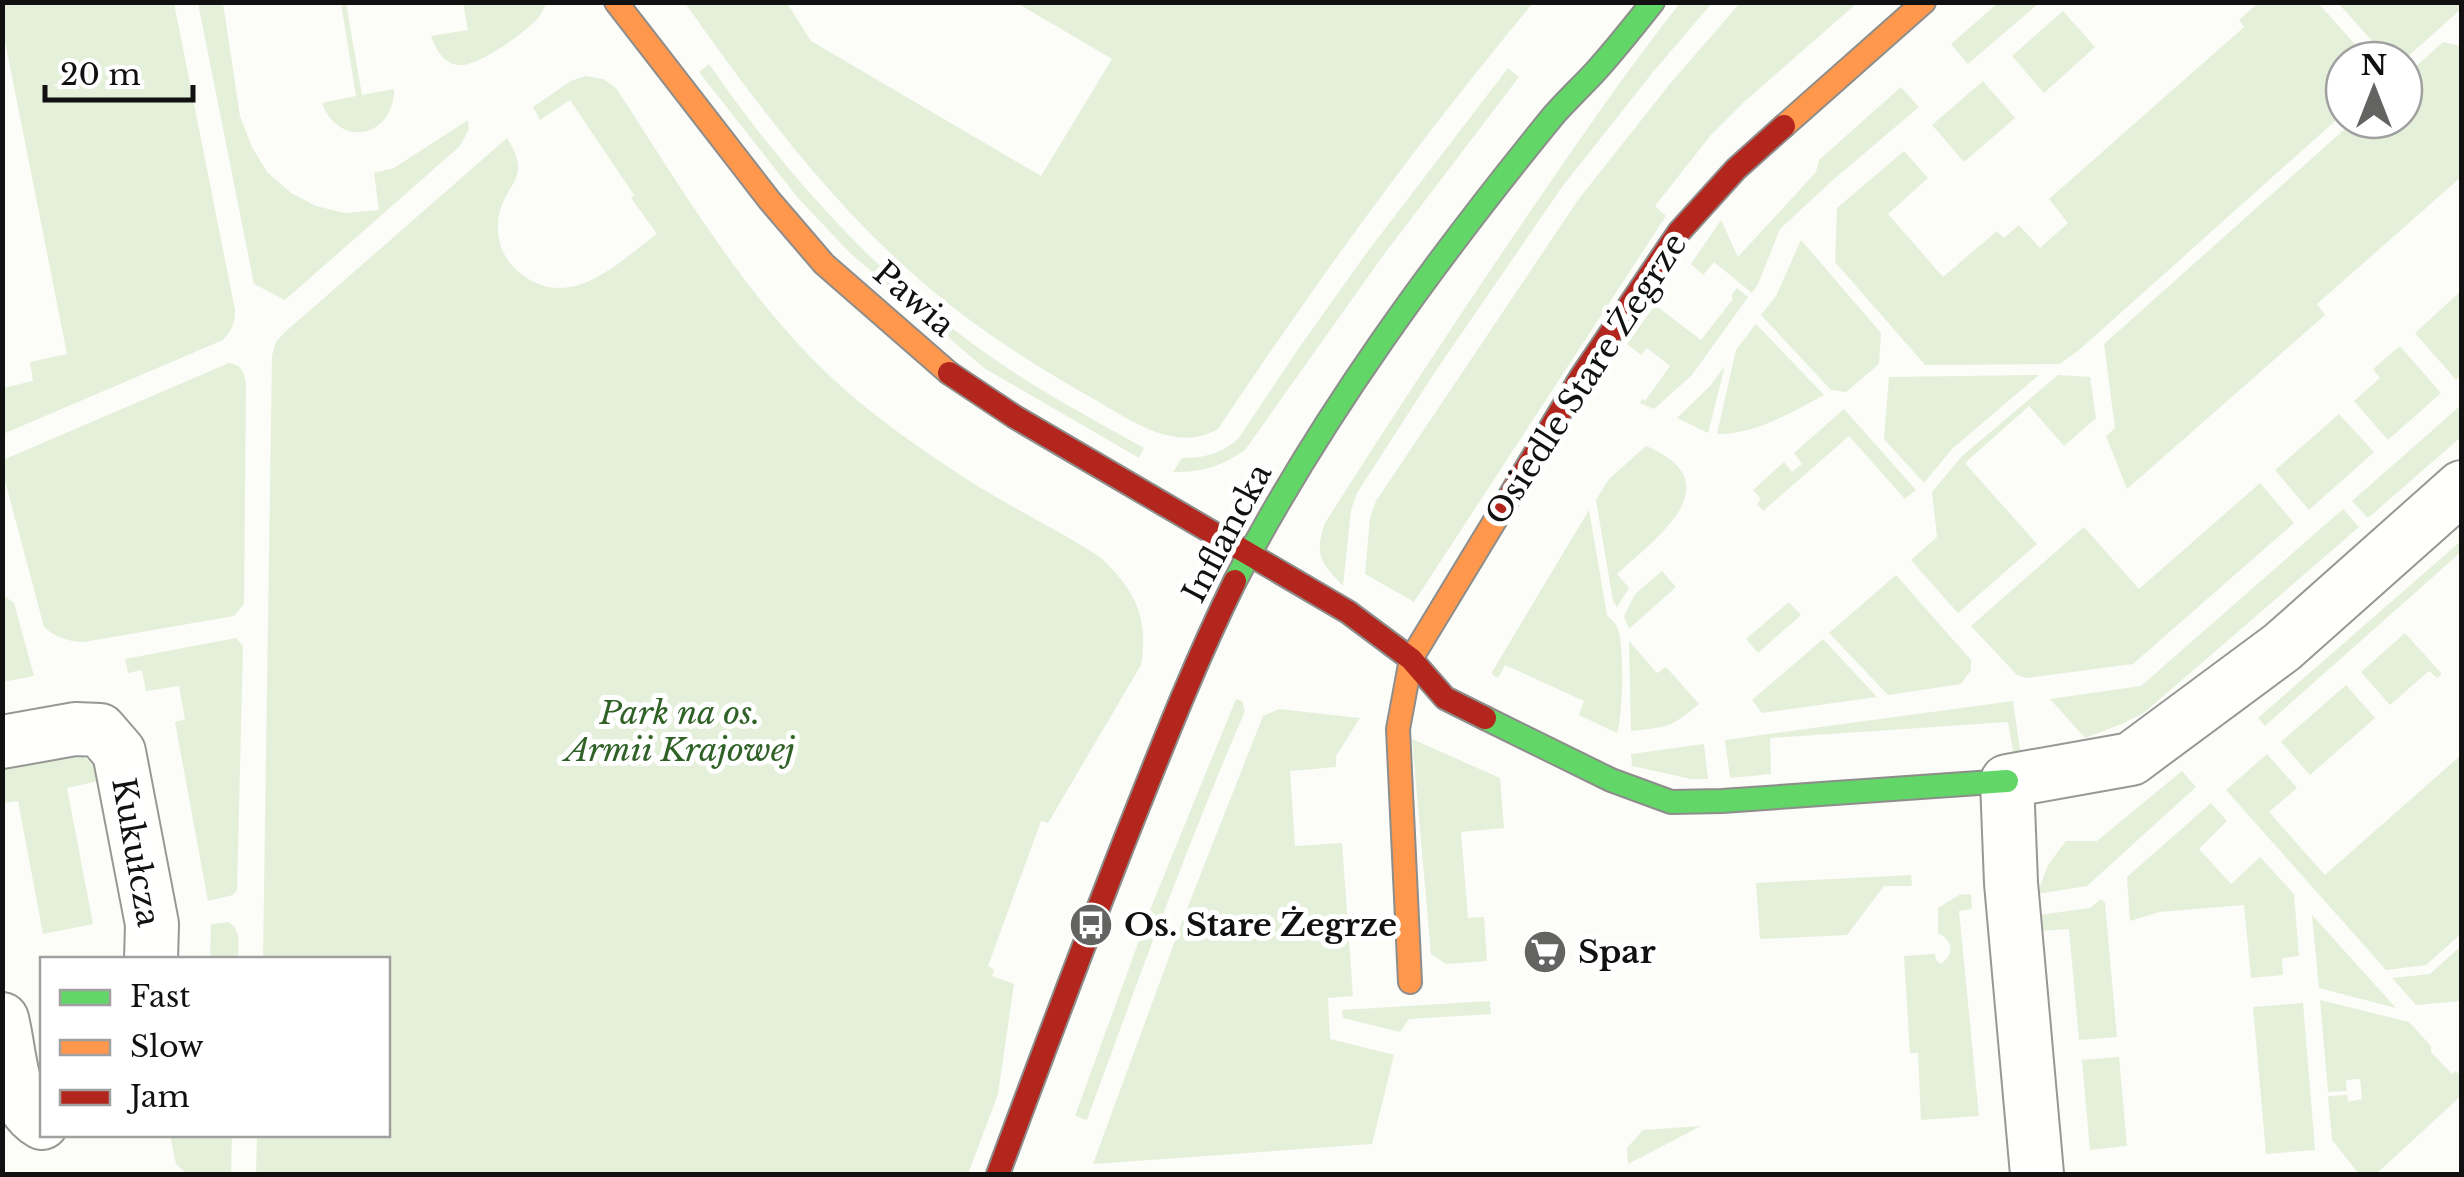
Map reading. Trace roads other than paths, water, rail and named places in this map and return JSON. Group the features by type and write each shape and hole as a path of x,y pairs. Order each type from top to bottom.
{"street":[{"name":"Pawia","path":"616,2 802,239 893,326 952,375 1016,416 1249,554"},
{"name":"Inflancka","path":"998,1174 1161,747 1249,554 1314,441 1420,291 1556,112 1653,2"},
{"name":"Osiedle Stare Żegrze","path":"1410,982 1398,729 1411,659 1580,376 1679,232 1736,170 1924,2"},
{"path":"1249,554 1348,612 1411,659 1445,698 1611,780 1671,802 1722,801 2007,781 2131,759 2282,647 2462,487"},
{"name":"Kukułcza","path":"2,742 75,729 100,730 118,752 152,924 151,957"},
{"path":"2007,781 2011,883 2036,1174"},
{"path":"3,1025 15,1087 32,1117 40,1123"}],"place":[{"name":"Os. Stare Żegrze","path":"1091,925"},
{"name":"Spar","path":"1545,952"}],"park label":[{"name":"Park na os. Armii Krajowej","path":"680,732"}]}
